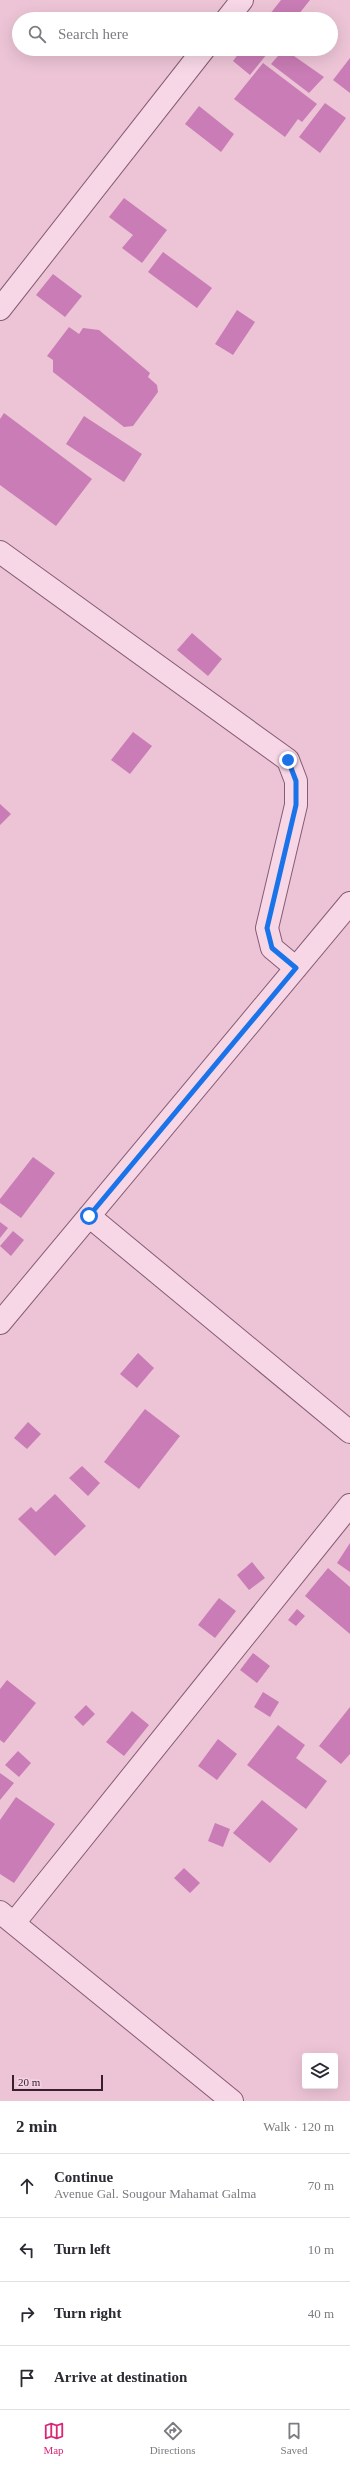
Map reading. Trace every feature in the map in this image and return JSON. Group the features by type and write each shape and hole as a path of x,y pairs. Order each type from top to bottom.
{"street":[{"path":"233,12 242,0"},
{"path":"0,309 199,56"},
{"path":"0,552 288,760 296,781 296,805 267,928 272,948 296,968"},
{"path":"0,1323 350,903"},
{"path":"89,1216 350,1432"},
{"path":"232,2101 7,1917 350,1506"}],"building":[{"path":"281,0 310,0 301,12 272,12"},
{"path":"237,56 265,56 250,75 233,61"},
{"path":"278,56 294,56 324,77 309,93 271,64"},
{"path":"350,58 350,93 333,80"},
{"path":"263,63 317,104 302,122 298,119 285,137 234,99"},
{"path":"325,103 346,118 320,153 299,137"},
{"path":"199,106 234,134 221,152 185,124"},
{"path":"124,198 167,230 142,263 122,248 133,235 109,217"},
{"path":"163,252 212,288 197,308 148,272"},
{"path":"53,274 82,296 65,317 36,295"},
{"path":"237,310 255,322 233,355 215,344"},
{"path":"69,327 79,334 83,328 99,330 150,373 148,377 157,385 158,392 133,426 124,427 53,372 53,360 47,356"},
{"path":"4,413 92,479 56,526 0,485 0,419"},
{"path":"84,416 142,454 124,482 66,444"},
{"path":"192,633 222,659 208,676 177,650"},
{"path":"133,732 152,746 130,774 111,760"},
{"path":"0,804 11,814 0,825"},
{"path":"33,1157 55,1173 21,1218 0,1203 0,1199"},
{"path":"0,1222 8,1228 0,1238"},
{"path":"13,1231 24,1240 11,1256 0,1246"},
{"path":"138,1353 154,1368 137,1388 120,1374"},
{"path":"145,1409 180,1436 139,1489 104,1462"},
{"path":"28,1422 41,1434 27,1449 14,1438"},
{"path":"82,1466 100,1483 88,1496 69,1478"},
{"path":"55,1494 86,1526 55,1556 18,1519 31,1507 36,1512"},
{"path":"350,1543 350,1572 337,1563"},
{"path":"252,1562 265,1578 249,1590 237,1575"},
{"path":"328,1568 350,1587 350,1634 305,1596"},
{"path":"219,1598 236,1611 215,1638 198,1625"},
{"path":"297,1609 305,1616 296,1626 288,1620"},
{"path":"253,1653 270,1666 257,1683 240,1670"},
{"path":"7,1680 36,1703 4,1743 0,1740 0,1689"},
{"path":"263,1692 279,1702 270,1717 254,1707"},
{"path":"86,1705 95,1714 83,1726 74,1717"},
{"path":"350,1707 350,1754 341,1764 319,1746"},
{"path":"132,1711 149,1725 124,1756 106,1742"},
{"path":"278,1725 305,1745 296,1758 327,1781 306,1809 247,1765"},
{"path":"218,1739 237,1754 217,1780 198,1766"},
{"path":"18,1751 31,1763 19,1777 5,1765"},
{"path":"0,1773 14,1783 0,1800"},
{"path":"16,1797 55,1824 14,1883 0,1874 0,1820"},
{"path":"262,1800 298,1829 270,1863 233,1833"},
{"path":"215,1823 230,1829 223,1847 208,1841"},
{"path":"184,1868 200,1883 190,1893 174,1878"}],"route":[{"path":"89,1216 296,968 272,948 267,928 296,805 296,781 288,760"}]}
